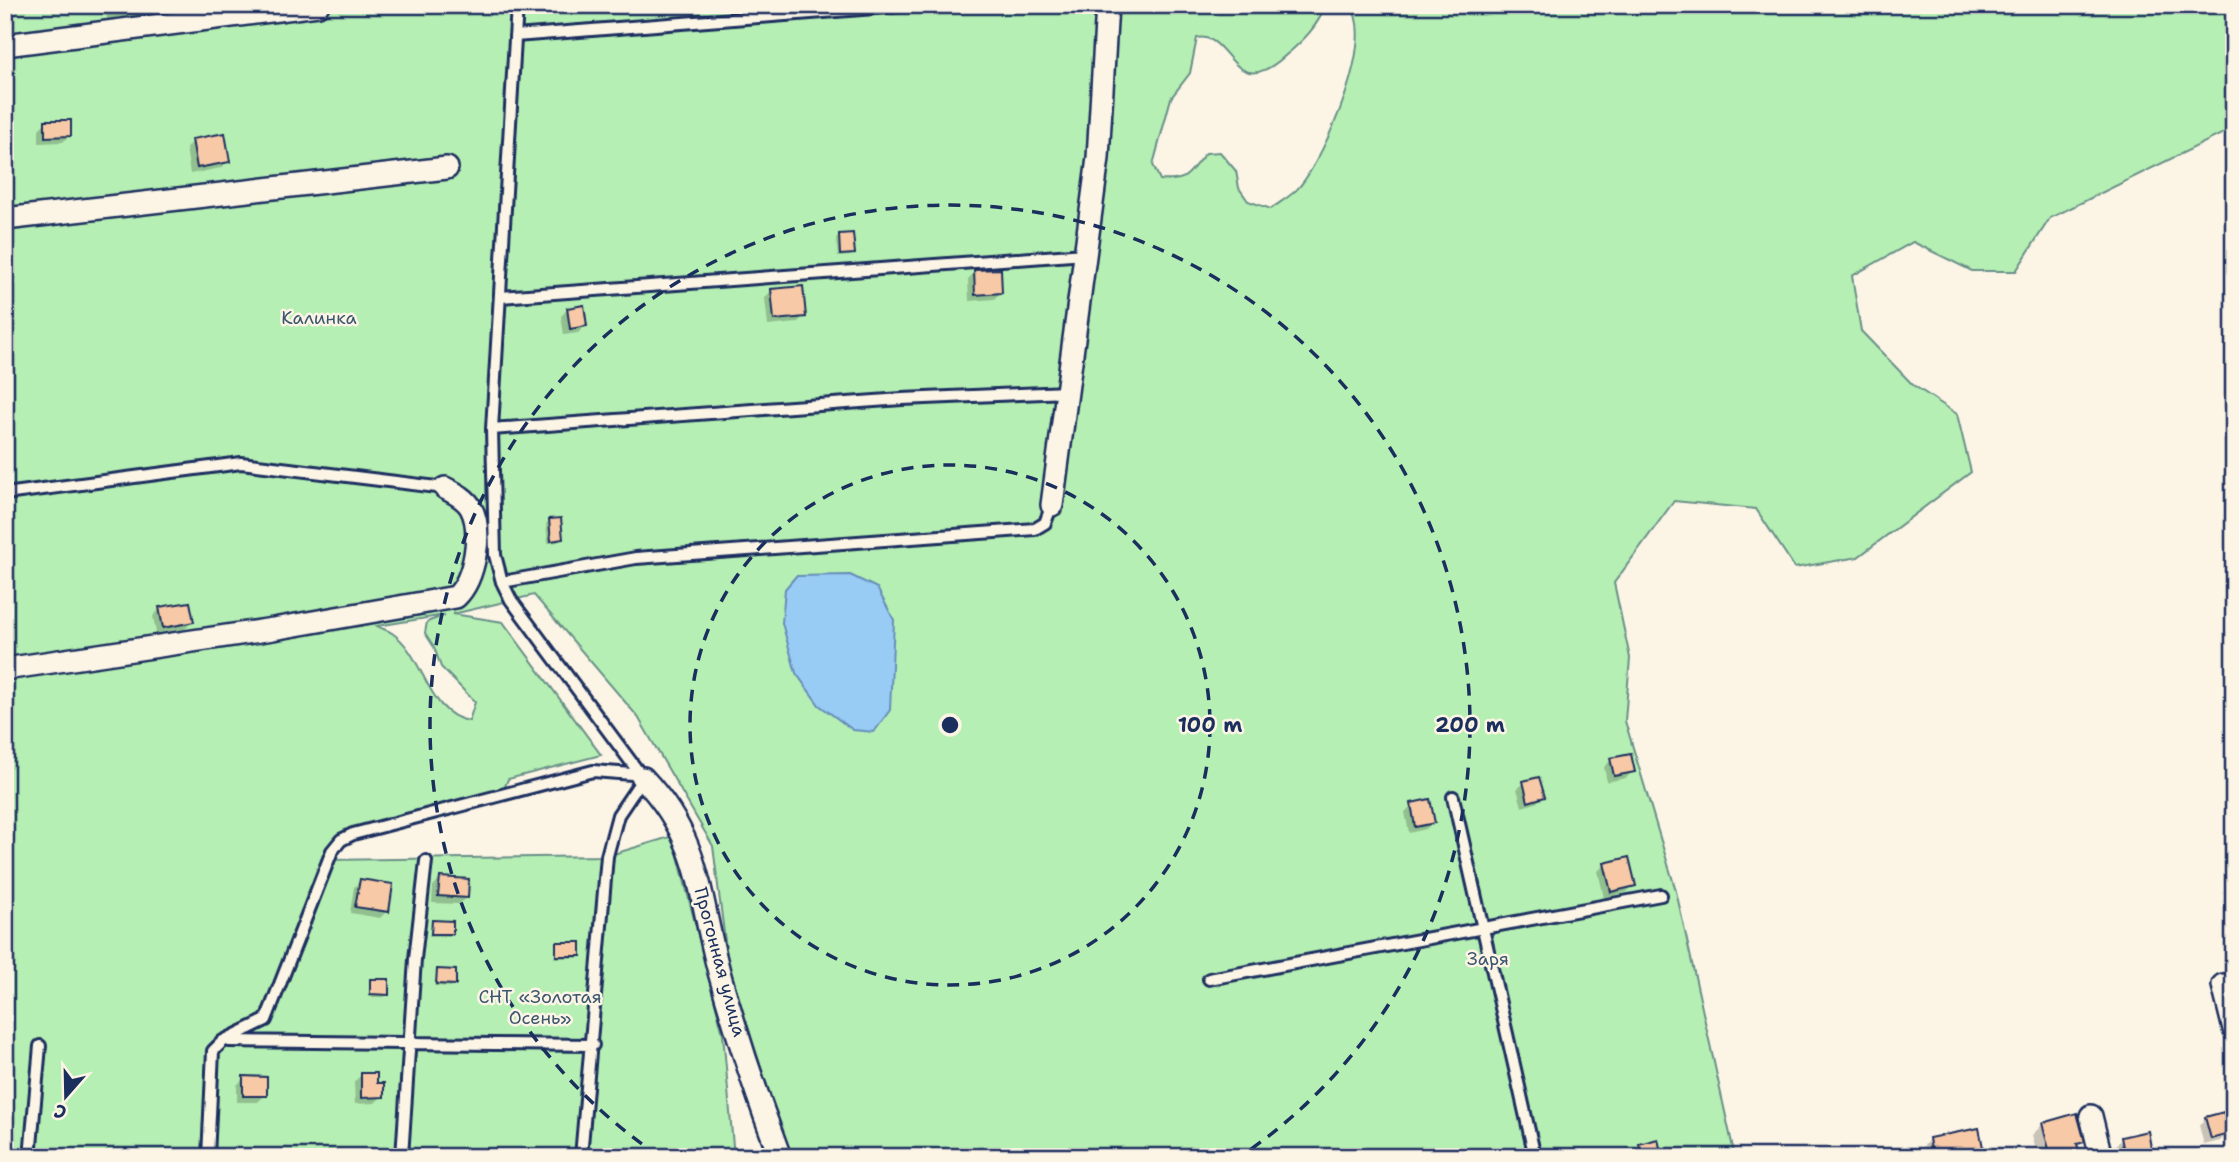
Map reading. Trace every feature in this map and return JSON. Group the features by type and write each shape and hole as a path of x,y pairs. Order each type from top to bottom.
{"street":[{"path":"5,45 318,5"},
{"path":"1052,505 1098,158 1107,5"},
{"path":"5,219 447,168"},
{"path":"5,669 273,629 456,597 464,589 474,568 475,518 470,505 445,488"},
{"name":"Прогонная улица","path":"643,778 675,816 690,847 721,978 780,1157"},
{"path":"2223,985 2234,1029"},
{"path":"2091,1116 2101,1157"}],"lane":[{"path":"517,5 492,429 495,555 502,582 512,600 643,778"},
{"path":"515,36 913,5"},
{"path":"500,297 1085,254"},
{"path":"492,429 902,399 1067,391"},
{"path":"5,494 241,463 445,488"},
{"path":"502,582 636,558 1035,529 1045,523 1052,505"},
{"path":"208,1157 213,1051 223,1041 266,1020 328,860 341,840 353,834 584,773 610,771 643,778"},
{"path":"581,1157 593,1045 595,977 607,856 618,814 643,778"},
{"path":"1452,797 1535,1157"},
{"path":"402,1157 426,861"},
{"path":"1209,979 1661,895"},
{"path":"223,1041 593,1045"},
{"path":"30,1157 40,1046"}],"green space":[{"path":"5,5 1326,5 1314,27 1299,44 1268,68 1254,72 1243,70 1218,45 1208,39 1197,38 1190,73 1171,98 1153,165 1160,180 1184,177 1206,153 1220,152 1236,171 1239,188 1248,201 1271,209 1297,189 1310,171 1345,96 1357,42 1356,20 1349,5 2234,5 2234,128 2050,218 2016,271 1972,271 1913,242 1852,276 1861,331 1913,385 1957,414 1971,472 1858,557 1795,568 1756,509 1674,501 1614,583 1630,658 1625,721 1676,891 1735,1157 1083,1157 1074,1151 1069,1157 790,1157 728,965 713,846 638,717 534,595 453,614 503,622 601,755 508,779 501,796 353,834 328,860 607,856 673,836 723,1034 734,1157 5,1157","holes":["445,615 427,622 425,633 434,647 441,667 475,702 469,721 455,716 443,707 403,643 377,626"]}],"water":[{"path":"850,575 877,588 894,620 890,710 874,732 853,730 819,705 796,673 782,623 785,589 796,576"}],"building":[{"path":"117,5 159,5 159,6 118,9"},
{"path":"45,120 71,120 71,136 45,137"},
{"path":"225,133 230,162 197,168 192,139"},
{"path":"853,233 855,254 840,255 839,234"},
{"path":"1001,269 1002,293 975,295 974,270"},
{"path":"803,286 806,317 774,320 771,289"},
{"path":"584,305 587,326 570,329 567,308"},
{"path":"561,518 563,539 551,541 549,519"},
{"path":"190,602 194,622 163,628 159,607"},
{"path":"1631,754 1635,772 1614,776 1610,758"},
{"path":"1539,777 1545,797 1528,802 1523,781"},
{"path":"1430,799 1435,823 1415,827 1411,803"},
{"path":"1629,857 1636,886 1611,892 1604,863"},
{"path":"440,877 469,879 468,898 438,896"},
{"path":"360,879 393,884 389,912 355,907"},
{"path":"432,920 453,921 453,934 431,934"},
{"path":"556,942 581,942 581,956 556,956"},
{"path":"437,969 456,970 456,985 436,984"},
{"path":"370,979 389,979 389,995 370,994"},
{"path":"361,1073 377,1073 377,1083 384,1083 384,1097 361,1098"},
{"path":"243,1076 267,1077 267,1096 243,1096"},
{"path":"2224,1112 2229,1134 2211,1139 2205,1117"},
{"path":"2077,1113 2085,1142 2077,1144 2080,1155 2051,1157 2042,1123"},
{"path":"1979,1128 1985,1157 1932,1157 1929,1138"},
{"path":"2148,1131 2152,1153 2125,1157 2121,1137"},
{"path":"1658,1139 1662,1157 1642,1157 1639,1144"},
{"path":"1357,1153 1357,1157 1337,1157 1337,1155"}],"park label":[{"name":"Калинка","path":"319,318"},
{"name":"Заря","path":"1488,959"},
{"name":"СНТ «Золотая Осень»","path":"540,1007"}]}
